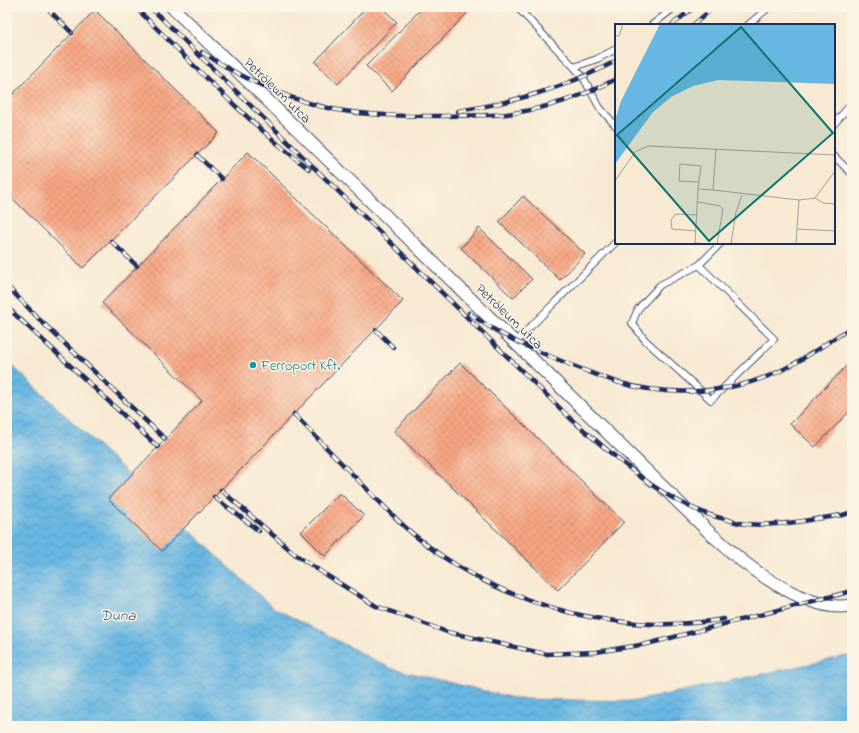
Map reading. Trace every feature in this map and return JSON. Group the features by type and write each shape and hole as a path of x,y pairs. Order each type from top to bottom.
{"street":[{"name":"Petróleum utca","path":"172,7 711,534 741,561 774,583 812,602 828,605 852,605"}],"lane":[{"path":"517,7 583,77 600,108 615,125"},
{"path":"653,24 675,7"},
{"path":"749,24 769,7"},
{"path":"574,67 597,59 615,50"},
{"path":"835,123 852,104"},
{"path":"835,157 852,174"},
{"path":"515,342 615,243"},
{"path":"699,265 774,339 711,400 645,340 632,324 638,310 660,285 699,265 720,244"}],"water":[{"name":"Duna","path":"7,361 272,607 390,668 517,699 636,701 852,655 852,726 7,726"}],"building":[{"path":"367,7 381,7 397,22 338,84 315,62"},
{"path":"423,7 462,7 468,12 392,91 366,66"},
{"path":"95,10 219,133 83,268 7,193 7,100"},
{"name":"Ferroport Kft.","path":"248,152 403,301 162,551 108,499 202,401 102,303"},
{"path":"523,196 585,254 560,280 499,222"},
{"path":"479,228 532,279 513,298 461,248"},
{"path":"852,360 852,409 815,447 790,424"},
{"path":"460,363 624,522 558,590 394,431"},
{"path":"340,493 364,516 325,556 301,532"}],"railway":[{"path":"46,7 72,33"},
{"path":"135,7 241,111 286,151 309,169"},
{"path":"150,7 572,420 644,480 684,504 706,514 742,524 783,524 843,515 852,512"},
{"path":"673,24 694,7"},
{"path":"694,24 714,7"},
{"path":"202,52 248,79 298,100 332,109 401,116 491,115 521,112 576,97 615,79"},
{"path":"458,111 500,103 539,93 578,79 615,62"},
{"path":"197,155 222,179"},
{"path":"111,241 137,266"},
{"path":"7,286 41,321 165,439"},
{"path":"7,307 158,447"},
{"path":"469,313 481,322 518,342 594,374 636,387 675,391 715,390 771,375 803,359 852,327"},
{"path":"376,330 393,347"},
{"path":"294,414 405,527 438,553 475,576 513,594 554,608 596,618 639,623 682,624 724,619"},
{"path":"221,490 296,555 376,606 447,632 546,654 596,652 647,644 852,591"},
{"path":"214,497 259,531"}],"place":[{"name":"Ferroport Kft.","path":"253,365"}]}
